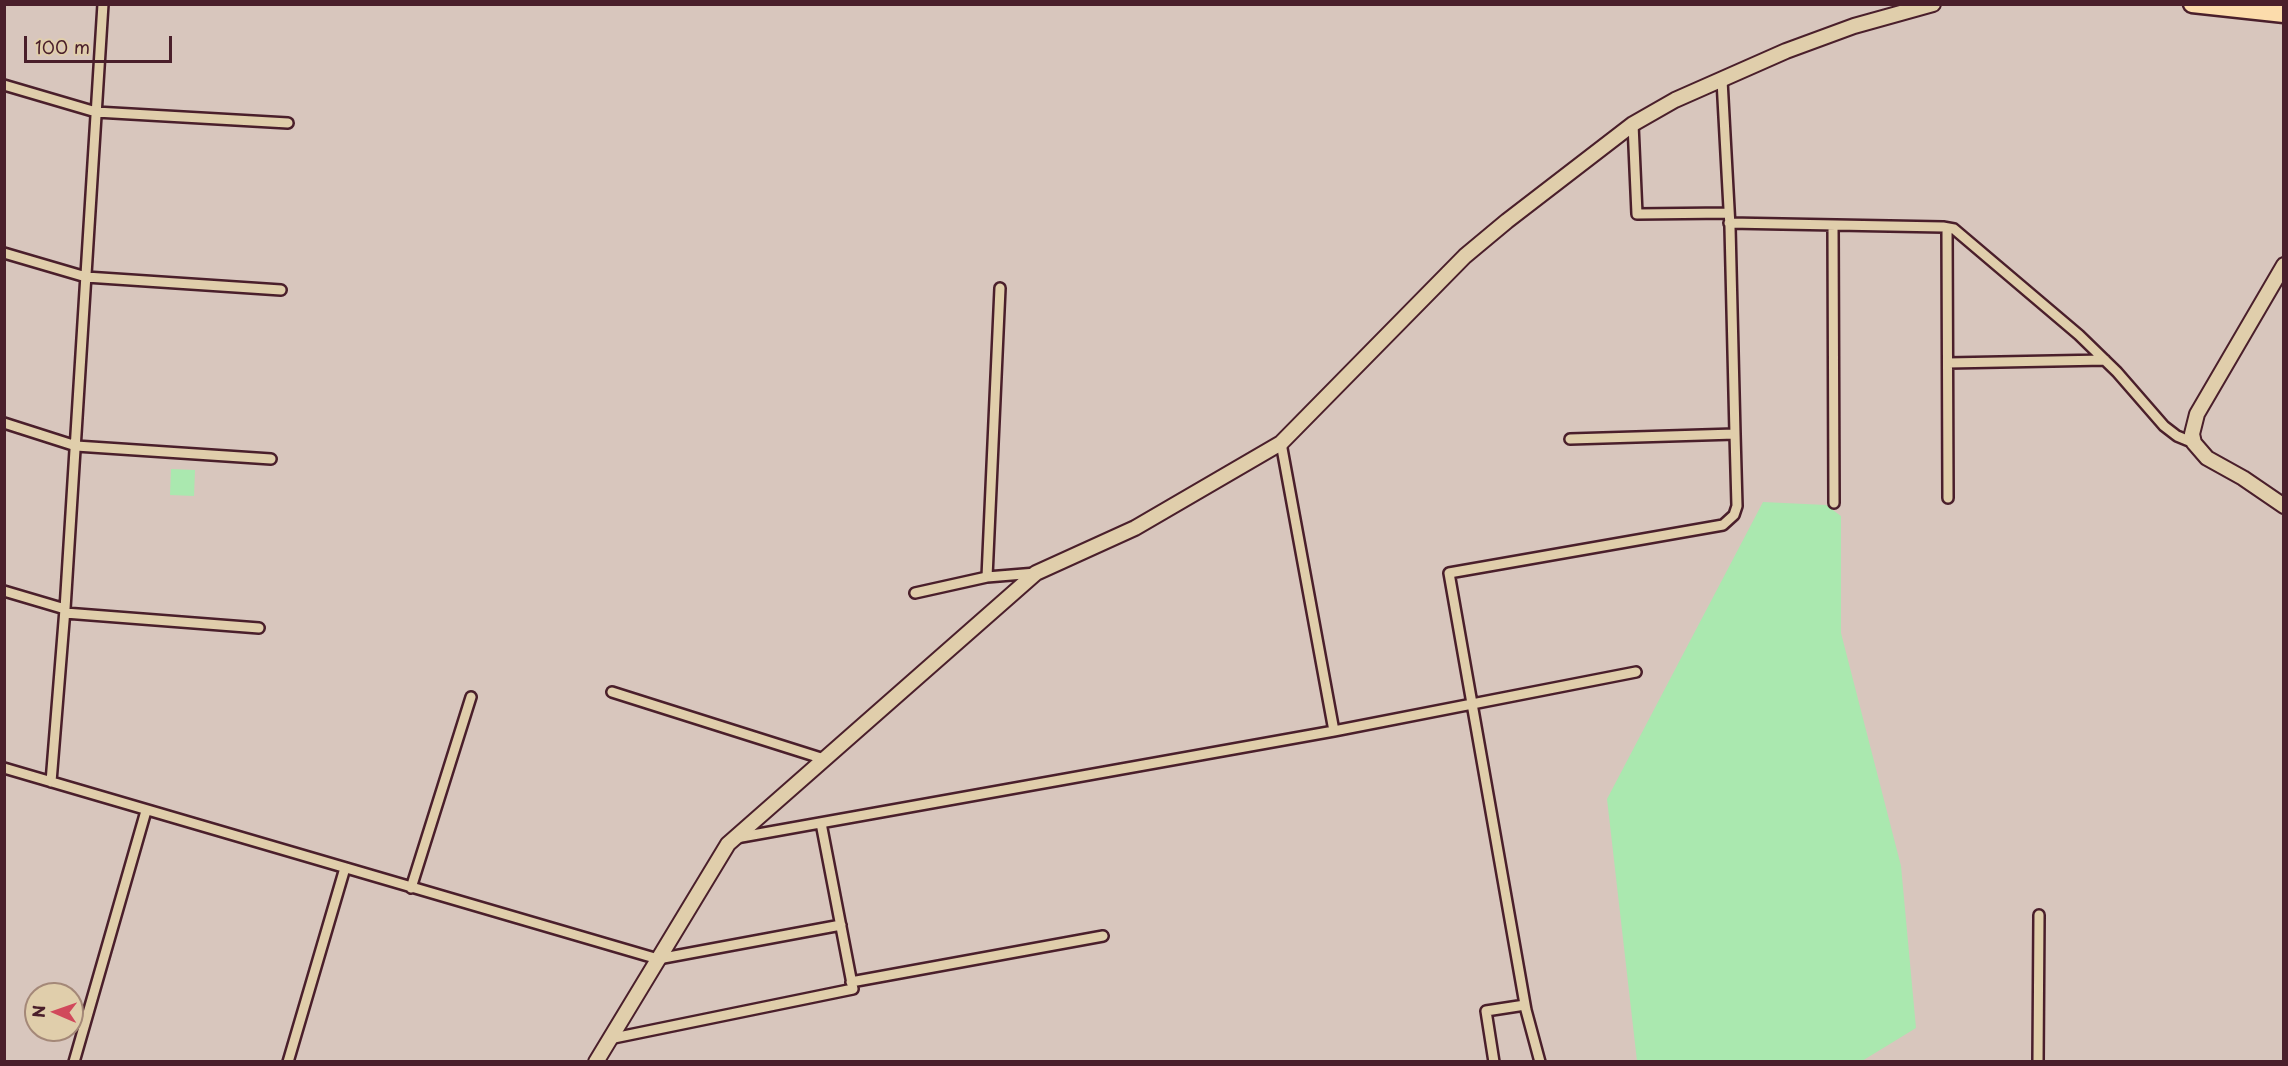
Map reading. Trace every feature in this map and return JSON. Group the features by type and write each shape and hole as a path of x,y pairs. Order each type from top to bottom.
{"highway":[{"path":"2192,4 2283,14"}],"street":[{"path":"51,782 65,611 103,4"},
{"path":"596,1062 728,844 1036,573 1135,528 1281,443 1465,256 1515,214 1633,124 1675,100 1786,51 1854,26 1933,4"},
{"path":"1540,1062 1525,1005 1449,573 1723,525 1734,515 1737,506 1729,218 1722,80"},
{"path":"4,85 96,112 288,123"},
{"path":"1633,124 1637,214 1833,225 1947,228 1962,234 2079,335 2105,360 2164,426 2177,436 2194,442"},
{"path":"1833,225 1834,503"},
{"path":"1947,228 1948,498"},
{"path":"4,253 86,277 281,290"},
{"path":"2283,265 2197,414 2192,434 2194,442 2207,458 2243,478 2283,506"},
{"path":"987,577 1000,288"},
{"path":"1947,363 2105,360"},
{"path":"4,423 76,446 271,459"},
{"path":"1570,439 1735,434"},
{"path":"1281,443 1334,731"},
{"path":"915,593 987,577 1036,573"},
{"path":"4,591 65,611 259,628"},
{"path":"734,839 1334,731 1636,672"},
{"path":"612,692 824,759"},
{"path":"411,888 471,697"},
{"path":"4,768 658,959 841,925"},
{"path":"74,1062 146,811"},
{"path":"609,1039 853,989 821,823"},
{"path":"288,1062 345,868"},
{"path":"2038,915 2038,1062"},
{"path":"851,982 1103,936"},
{"path":"1494,1062 1486,1011 1525,1005"}],"green space":[{"path":"171,469 195,470 194,496 170,495"},
{"path":"1763,502 1826,505 1841,516 1841,633 1901,866 1916,1028 1862,1061 1637,1061 1607,799"}]}
